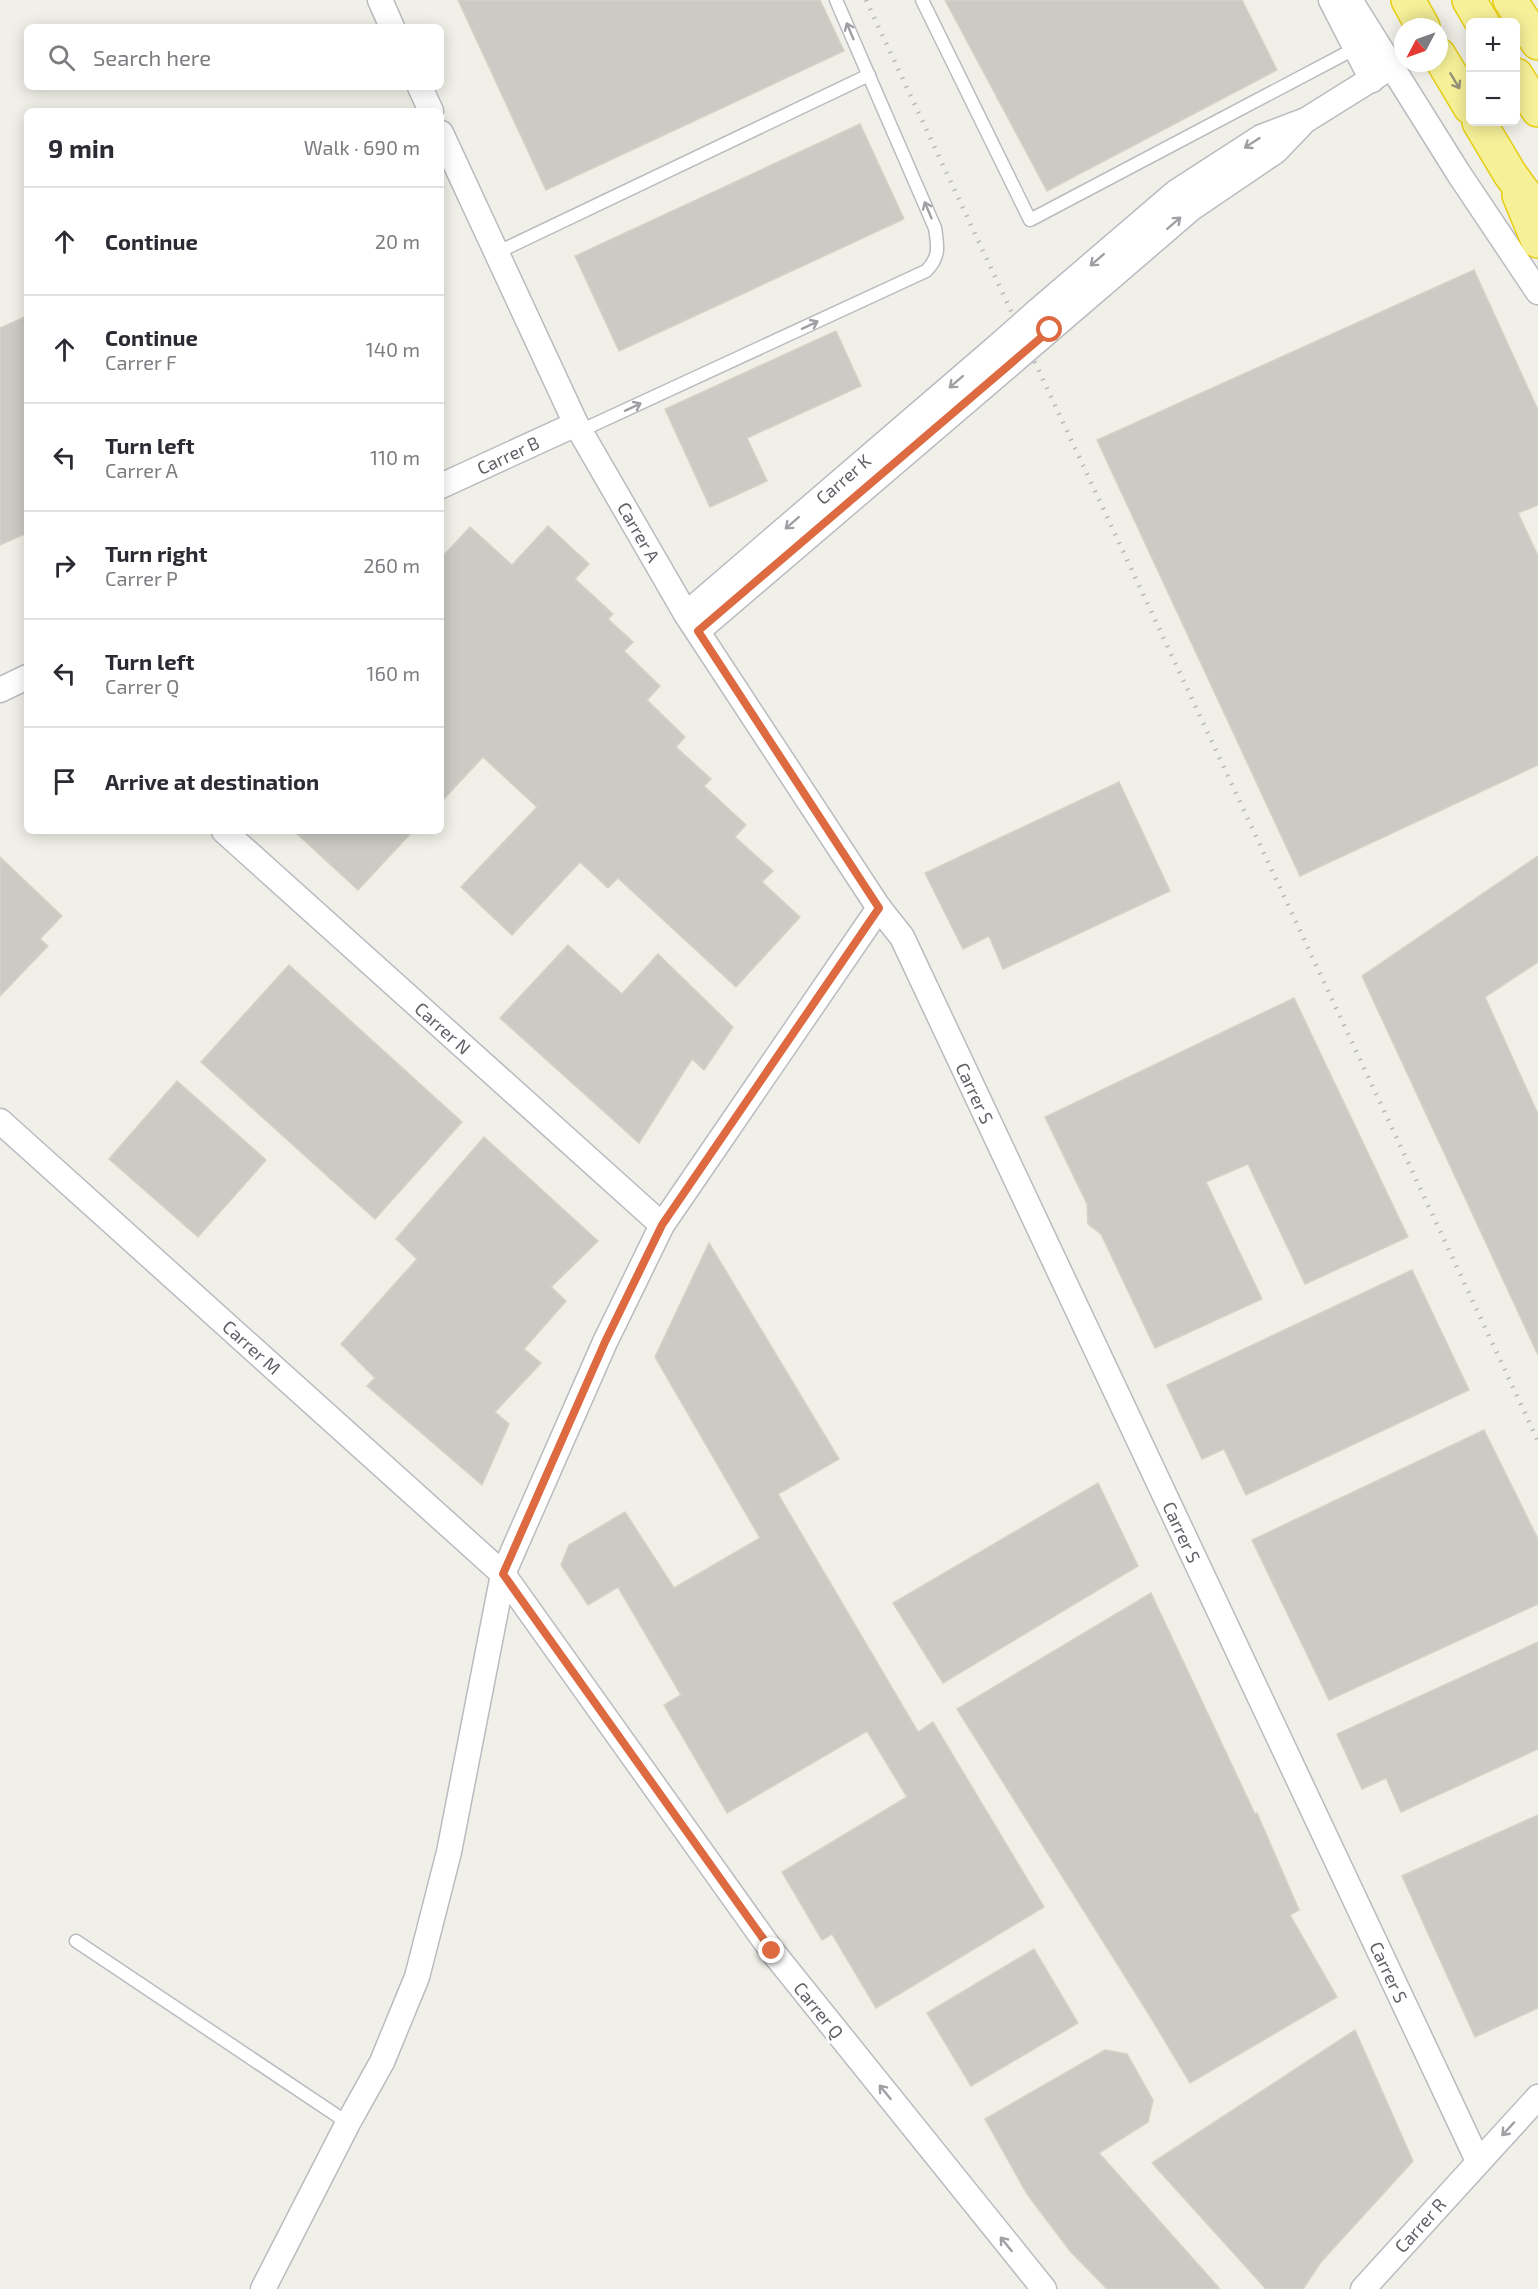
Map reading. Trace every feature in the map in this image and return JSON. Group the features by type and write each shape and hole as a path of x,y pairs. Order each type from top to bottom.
{"highway":[{"path":"1408,0 1418,18"},
{"path":"1469,0 1480,18"},
{"path":"1510,0 1538,43"},
{"path":"1448,70 1466,100"},
{"path":"1520,83 1538,110"},
{"path":"1481,126 1510,174 1538,212"},
{"path":"1510,174 1538,241"}],"street":[{"path":"380,0 391,24"},
{"path":"1331,0 1356,48 1393,67"},
{"path":"1350,0 1538,292"},
{"path":"1368,0 1393,67 1538,264"},
{"path":"692,622 1043,321 1192,208 1276,151 1306,120 1393,67"},
{"path":"421,90 430,108"},
{"name":"Carrer A","path":"444,140 578,427 692,622 879,908"},
{"name":"Carrer B","path":"444,485 578,427"},
{"path":"0,690 24,678"},
{"name":"Carrer N","path":"227,834 662,1225"},
{"path":"263,2289 348,2122 382,2062 417,1977 449,1852 503,1574 605,1342 662,1225 879,908"},
{"name":"Carrer S","path":"879,908 902,937 1478,2161"},
{"name":"Carrer M","path":"0,1121 503,1574"},
{"name":"Carrer Q","path":"503,1574 772,1951 1044,2289"},
{"name":"Carrer R","path":"1363,2289 1538,2097"}],"lane":[{"path":"578,427 927,271 934,264 939,254 935,228 837,0"},
{"path":"922,0 1030,220 1356,48"},
{"path":"496,253 869,75"},
{"path":"76,1941 348,2122"}],"building":[{"path":"458,0 820,0 844,51 546,190"},
{"path":"945,0 1242,0 1277,70 1047,191"},
{"path":"860,124 904,219 619,351 575,256"},
{"path":"1474,270 1538,410 1538,505 1518,513 1538,556 1538,765 1300,876 1097,440"},
{"path":"24,317 24,534 0,545 0,328"},
{"path":"836,331 861,386 747,438 767,481 710,507 665,409"},
{"path":"548,526 589,564 575,579 613,614 608,619 633,642 624,651 660,686 647,700 685,737 676,747 711,779 704,786 746,825 735,837 773,871 762,882 800,917 736,987 618,878 608,888 580,862 512,935 461,887 537,807 483,757 444,799 444,555 470,527 512,565"},
{"path":"1119,782 1170,891 1003,969 989,936 963,949 925,873"},
{"path":"297,834 410,834 358,890"},
{"path":"1538,856 1538,962 1485,997 1538,1114 1538,1355 1362,976"},
{"path":"0,857 62,916 40,939 48,946 0,996"},
{"path":"568,945 622,994 658,954 733,1027 704,1070 692,1059 639,1143 500,1018"},
{"path":"289,965 462,1122 375,1219 201,1062"},
{"path":"1294,998 1408,1237 1305,1284 1248,1164 1206,1182 1262,1299 1155,1348 1101,1234 1088,1224 1087,1204 1045,1117"},
{"path":"177,1081 266,1160 198,1237 109,1159"},
{"path":"484,1137 598,1241 551,1287 566,1301 524,1349 541,1363 495,1412 509,1424 482,1485 367,1386 375,1378 341,1344 417,1259 396,1239"},
{"path":"709,1243 839,1459 778,1494 918,1732 933,1722 1044,1907 876,2008 832,1934 822,1940 782,1872 907,1797 867,1731 727,1813 664,1705 681,1695 618,1587 588,1605 561,1565 569,1545 625,1512 674,1588 760,1538 655,1357"},
{"path":"1412,1270 1469,1390 1246,1495 1224,1449 1202,1459 1167,1385"},
{"path":"1484,1430 1538,1539 1538,1604 1329,1700 1252,1540"},
{"path":"1098,1483 1138,1566 943,1683 893,1603"},
{"path":"1151,1593 1255,1814 1257,1813 1299,1910 1290,1915 1337,1997 1190,2083 957,1709"},
{"path":"1538,1642 1538,1749 1401,1812 1386,1778 1362,1789 1337,1734"},
{"path":"1538,1815 1538,2008 1475,2037 1402,1876"},
{"path":"1034,1949 1078,2023 971,2086 927,2013"},
{"path":"1355,2030 1413,2161 1321,2262 1303,2289 1266,2289 1152,2163"},
{"path":"1105,2050 1127,2054 1153,2100 1148,2122 1099,2153 1220,2289 1107,2289 1070,2251 1027,2194 985,2119"}],"railway":[{"path":"866,0 1538,1441"}],"route":[{"path":"772,1951 503,1574 605,1342 662,1225 879,908 698,631 1050,330"}]}
